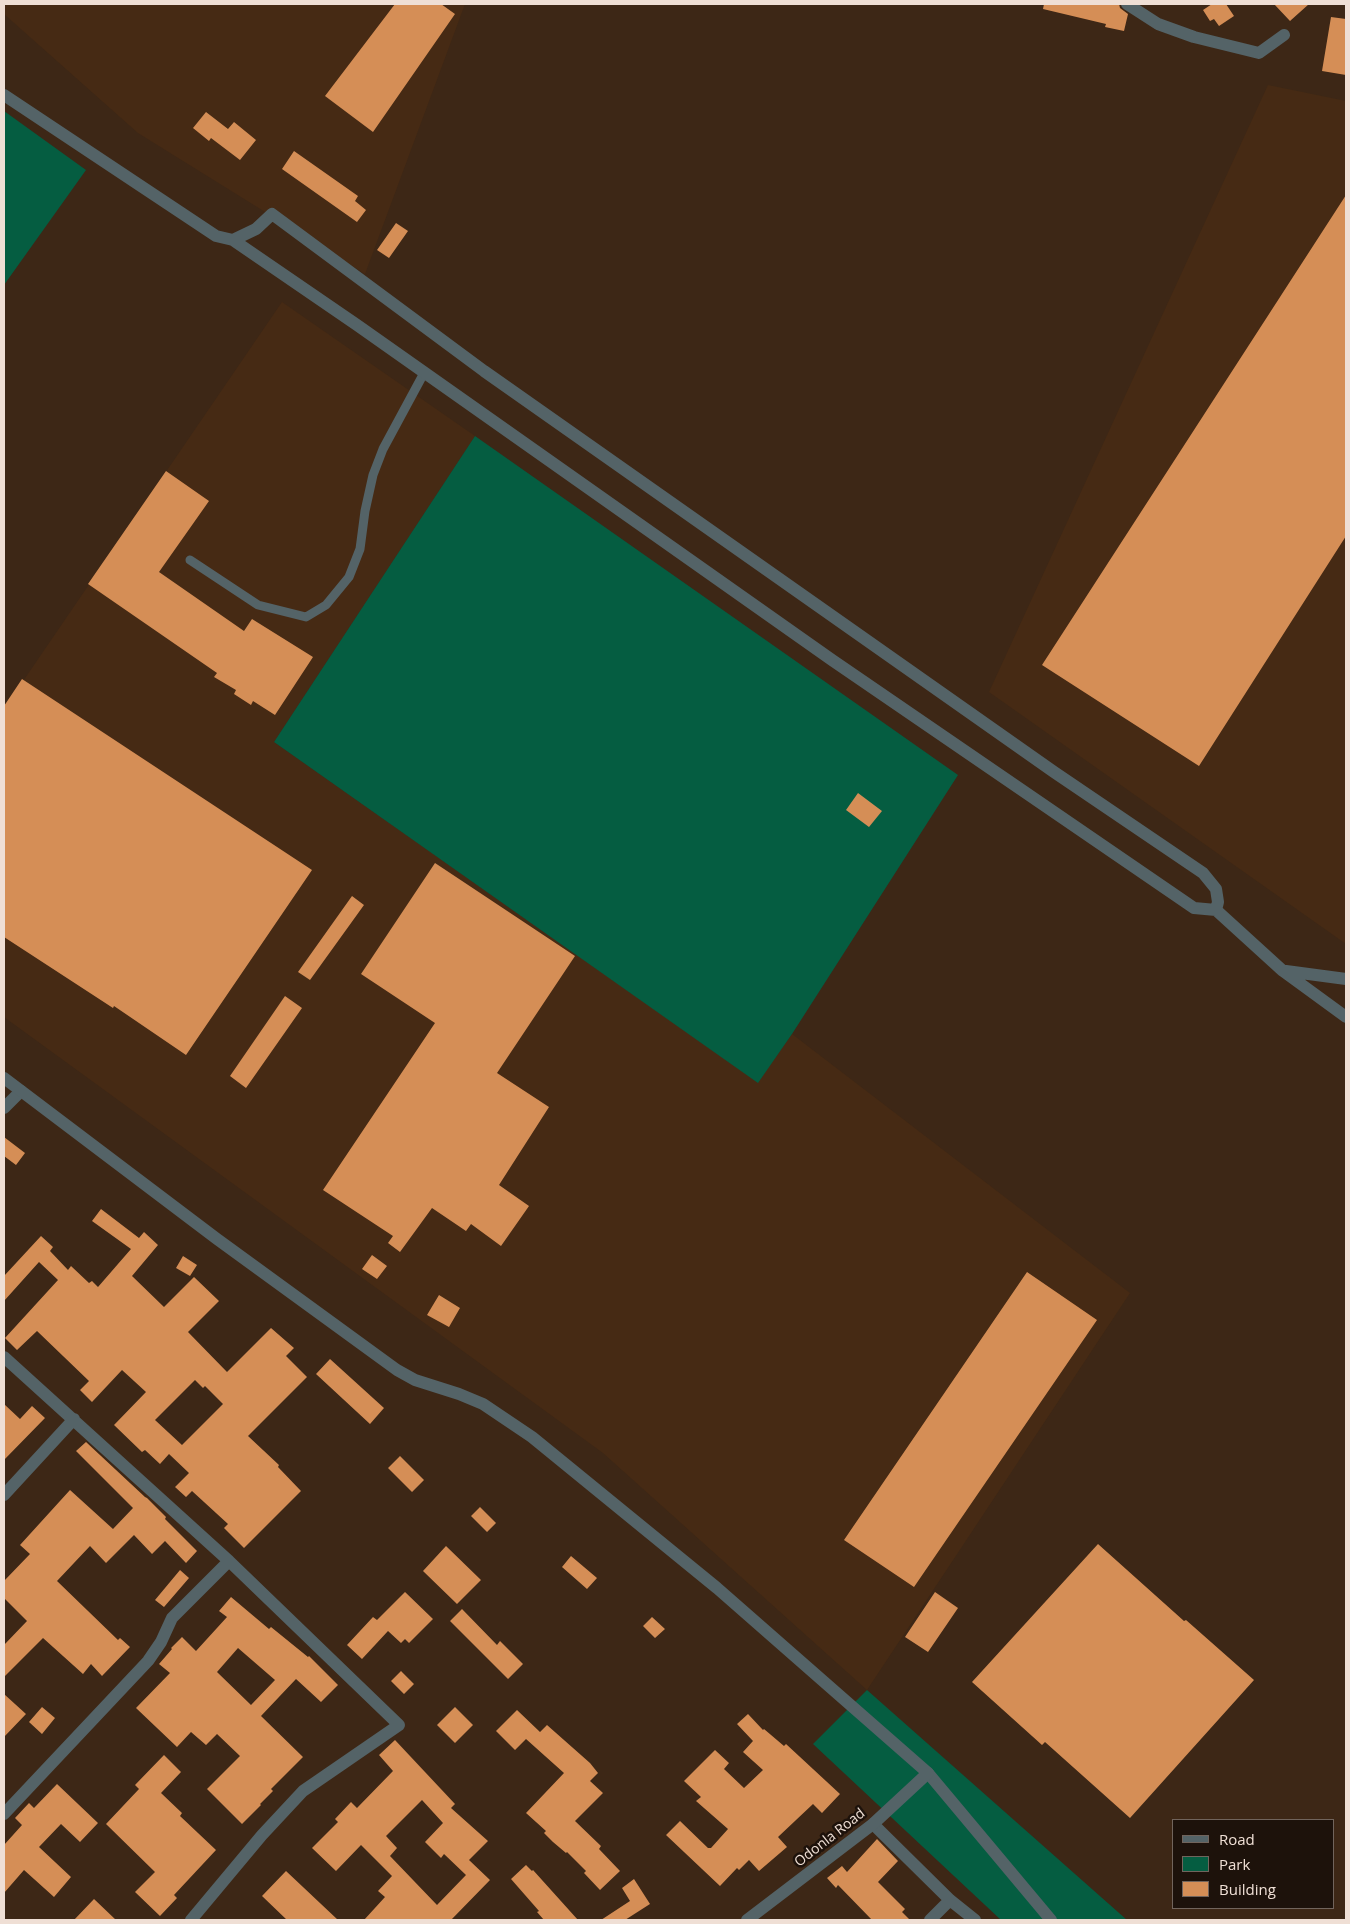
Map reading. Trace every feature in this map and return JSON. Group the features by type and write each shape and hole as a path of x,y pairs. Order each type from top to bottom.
{"street":[{"path":"1127,4 1158,24 1185,34 1259,53 1284,35"},
{"path":"4,95 216,236 233,240 424,372 823,654 1194,908 1216,910 1284,971 1346,1017"},
{"path":"233,240 256,229 272,214 484,371 1054,772 1203,873 1216,889 1218,902 1216,910"},
{"path":"1284,971 1346,979"},
{"path":"4,1078 225,1245 397,1370 415,1380 483,1404 532,1437 717,1588 928,1774 1051,1920"},
{"path":"4,1108 21,1091"},
{"path":"4,1357 229,1561 399,1724 303,1791 262,1835 191,1920"},
{"path":"4,1495 74,1419"},
{"path":"4,1814 148,1661 161,1642 172,1618 229,1561"},
{"name":"Odonla Road","path":"747,1920 873,1824 928,1774"},
{"path":"873,1824 950,1900 975,1920"},
{"path":"930,1920 950,1900"}],"lane":[{"path":"190,560 258,604 306,617 326,606 349,577 360,548 365,511 373,475 384,449 424,372"}],"shaded area":[{"path":"4,4 465,4 365,274 138,133 4,14"},
{"path":"1268,85 1346,101 1346,944 989,692"},
{"path":"282,302 475,436 274,742 758,1082 792,1034 1130,1293 867,1690 603,1453 4,1017 4,709"}],"green space":[{"path":"4,111 86,170 4,285"},
{"path":"475,436 958,775 792,1034 758,1083 274,742"},
{"path":"867,1690 1127,1920 1001,1920 813,1744"}],"building":[{"path":"395,4 441,4 455,14 373,132 325,96"},
{"path":"1044,4 1119,4 1120,8 1128,14 1124,31 1105,27 1106,24 1043,9"},
{"path":"1212,4 1226,4 1234,16 1219,26 1214,19 1210,21 1203,10"},
{"path":"1274,4 1309,4 1290,21"},
{"path":"1331,17 1346,19 1346,75 1322,71"},
{"path":"206,112 228,129 234,122 256,140 240,160 211,138 209,141 193,128"},
{"path":"294,151 358,196 355,201 366,210 357,222 282,169"},
{"path":"1346,195 1346,536 1199,766 1042,665"},
{"path":"396,223 408,231 389,258 377,250"},
{"path":"166,471 209,501 159,572 244,631 252,619 313,657 275,715 253,701 251,705 234,694 236,690 214,677 217,673 88,584"},
{"path":"22,679 312,870 186,1055 114,1006 113,1008 4,937 4,706"},
{"path":"858,793 882,811 869,827 846,810"},
{"path":"435,863 575,956 497,1073 549,1107 499,1185 529,1206 501,1246 471,1224 466,1231 432,1208 400,1252 388,1243 393,1236 323,1190 435,1023 361,974"},
{"path":"352,896 364,905 310,980 298,972"},
{"path":"285,996 302,1008 246,1088 230,1076"},
{"path":"4,1137 25,1153 16,1165 4,1156"},
{"path":"101,1209 139,1238 144,1232 158,1245 132,1276 164,1307 194,1277 219,1301 188,1332 227,1372 271,1328 294,1348 286,1356 307,1377 248,1436 279,1465 278,1467 301,1491 244,1548 224,1528 228,1524 192,1491 186,1497 175,1487 189,1473 169,1454 160,1464 145,1450 142,1452 114,1425 146,1392 122,1370 92,1402 80,1390 89,1381 37,1331 17,1350 5,1338 58,1280 39,1262 4,1301 4,1276 41,1236 53,1247 50,1251 68,1270 71,1266 89,1283 92,1281 98,1287 131,1249 92,1221","holes":["195,1380 203,1388 205,1386 223,1404 182,1445 155,1420"]},
{"path":"372,1255 387,1266 377,1279 362,1269"},
{"path":"183,1256 197,1265 190,1276 176,1268"},
{"path":"1027,1272 1097,1320 914,1587 844,1540"},
{"path":"439,1295 460,1308 449,1327 427,1315"},
{"path":"330,1359 384,1408 370,1424 316,1374"},
{"path":"4,1404 20,1419 32,1406 45,1418 4,1460"},
{"path":"86,1442 147,1498 197,1551 186,1563 165,1541 152,1554 134,1535 106,1563 90,1546 57,1581 118,1640 120,1638 130,1647 102,1676 91,1664 83,1674 43,1638 4,1677 4,1645 27,1621 4,1598 4,1581 30,1554 20,1545 70,1490 113,1529 133,1508 76,1451"},
{"path":"400,1456 424,1480 412,1492 388,1468"},
{"path":"480,1507 496,1523 487,1532 471,1516"},
{"path":"1098,1544 1184,1621 1186,1620 1254,1680 1130,1818 1045,1742 1042,1745 972,1682"},
{"path":"446,1546 481,1580 457,1604 423,1571"},
{"path":"571,1556 597,1578 587,1589 562,1567"},
{"path":"180,1570 189,1578 164,1607 155,1600"},
{"path":"405,1592 433,1619 409,1643 405,1639 401,1643 388,1631 362,1659 347,1645 373,1617 377,1620"},
{"path":"935,1592 958,1608 928,1652 905,1637"},
{"path":"231,1597 269,1629 271,1627 309,1656 338,1685 321,1702 296,1679 261,1716 303,1757 271,1789 273,1791 242,1824 207,1789 240,1756 217,1734 206,1745 191,1732 177,1747 136,1708 170,1673 159,1664 171,1648 182,1637 196,1651 227,1617 219,1611","holes":["238,1648 275,1680 251,1705 217,1672"]},
{"path":"462,1609 497,1645 500,1641 523,1664 508,1679 450,1621"},
{"path":"652,1617 665,1629 655,1638 643,1626"},
{"path":"401,1671 414,1684 404,1694 391,1681"},
{"path":"4,1694 26,1714 4,1737"},
{"path":"42,1707 55,1718 42,1734 29,1722"},
{"path":"455,1707 473,1725 455,1743 437,1725"},
{"path":"517,1710 540,1732 547,1725 590,1763 598,1773 590,1781 603,1793 575,1821 601,1846 599,1849 620,1871 600,1890 584,1873 586,1871 567,1852 553,1842 544,1833 546,1831 526,1813 564,1773 526,1739 515,1750 496,1731"},
{"path":"748,1714 763,1730 784,1746 786,1744 840,1794 822,1813 813,1804 778,1837 787,1847 759,1871 749,1860 739,1870 737,1868 720,1886 666,1835 680,1821 708,1848 711,1848 728,1829 696,1801 701,1797 684,1781 715,1750 729,1763 724,1769 744,1788 763,1770 743,1752 753,1741 737,1724"},
{"path":"395,1740 455,1804 451,1808 488,1841 469,1860 490,1880 451,1920 364,1920 385,1897 378,1891 392,1876 361,1845 336,1871 312,1848 338,1822 335,1819 351,1802 357,1808 393,1771 379,1755","holes":["422,1800 443,1823 425,1842 441,1858 444,1854 466,1875 437,1905 390,1856 397,1848 386,1836"]},
{"path":"164,1755 181,1772 161,1793 182,1813 180,1816 216,1850 174,1895 177,1898 160,1916 135,1892 155,1872 106,1824 139,1789 135,1785"},
{"path":"57,1784 98,1823 80,1842 61,1824 39,1847 71,1877 54,1897 24,1870 4,1893 4,1845 22,1825 15,1818 29,1803 34,1808"},
{"path":"877,1839 898,1861 878,1882 905,1909 902,1912 910,1920 872,1920 838,1885 836,1888 827,1878 842,1866 847,1872"},
{"path":"526,1865 533,1870 578,1920 544,1920 537,1912 539,1911 511,1879"},
{"path":"286,1871 338,1920 287,1920 262,1896"},
{"path":"634,1879 650,1904 625,1920 601,1920 630,1901 622,1888"},
{"path":"94,1899 116,1920 74,1920"}]}
